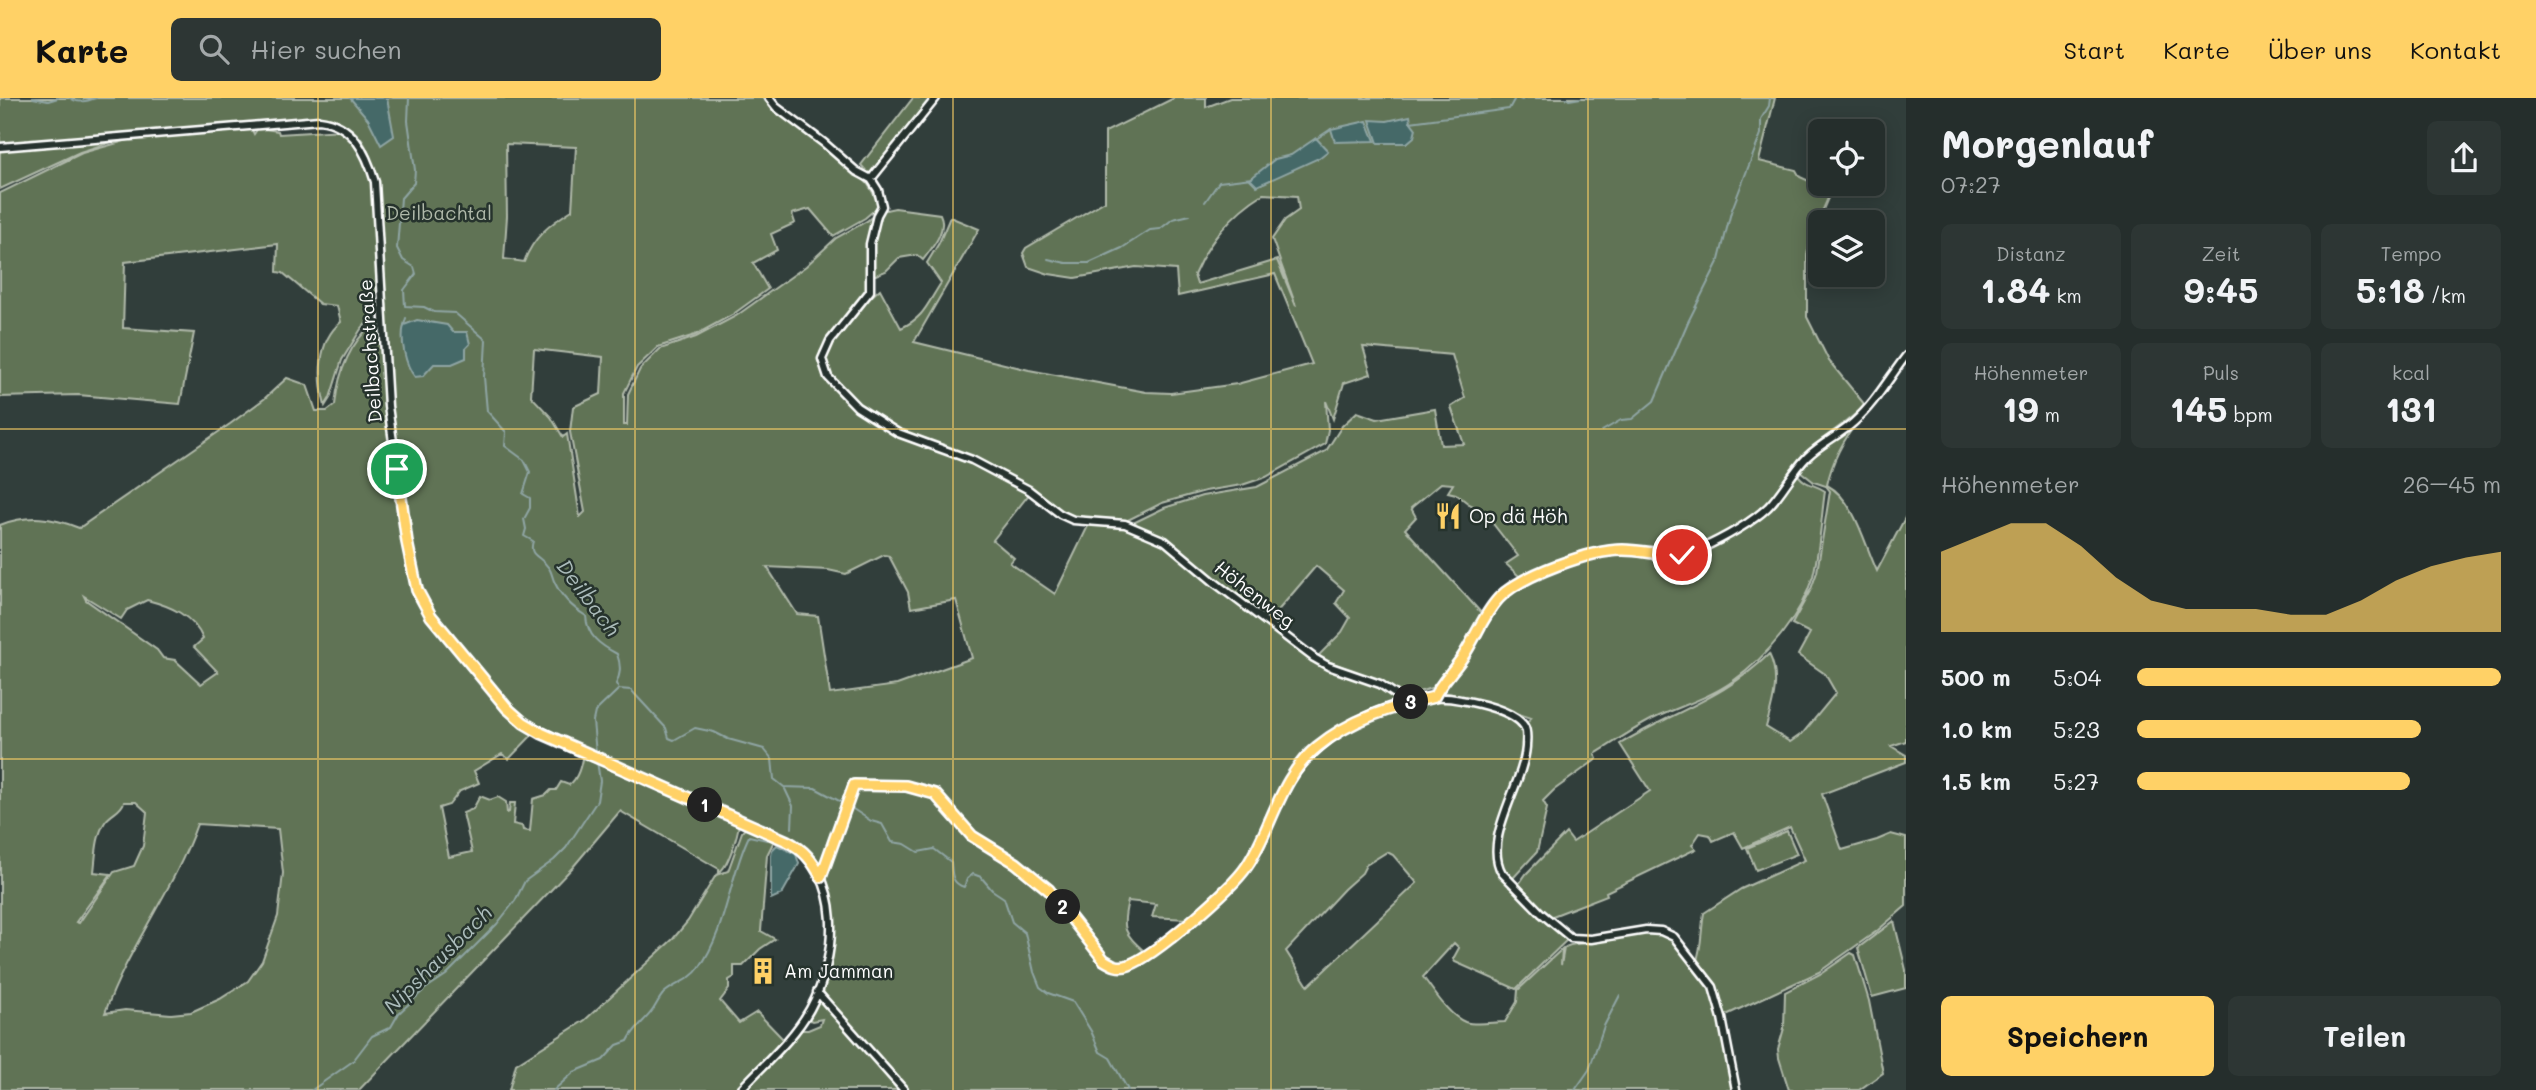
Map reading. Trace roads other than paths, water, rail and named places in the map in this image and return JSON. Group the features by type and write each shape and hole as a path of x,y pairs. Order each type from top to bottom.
{"street":[{"path":"769,98 776,107 856,171 871,179 936,98"},
{"name":"Deilbachstraße","path":"0,147 319,120 331,121 350,132 369,162 375,182 388,406 407,542 417,590 431,616 507,708 524,723 787,841 800,848 813,861 821,877 830,902 832,933 811,1008 800,1025 740,1090"},
{"name":"Höhenweg","path":"871,179 882,206 870,244 870,291 830,341 822,359 828,377 857,407 898,433 954,452 1029,489 1066,518 1082,522 1125,524 1165,541 1314,658 1328,666 1380,684 1408,703"},
{"path":"1434,697 1461,659 1488,612 1513,586 1556,566 1605,551 1682,555 1705,546 1749,521 1769,506 1807,457 1857,420 1906,356"},
{"path":"821,877 854,785 906,786 935,794 972,836 1016,863 1049,890 1104,960 1113,966 1126,966 1178,932 1236,880 1247,866 1288,783 1306,758 1318,747 1355,722 1408,703 1434,697 1478,703 1510,715 1527,733 1525,760 1496,848 1498,866 1502,873 1541,913 1571,937 1591,939 1634,930 1661,931 1674,937 1713,987 1736,1090"},
{"path":"817,992 904,1090"}],"water":[{"path":"350,98 387,98 394,136 381,145 368,119"},
{"path":"1410,116 1416,129 1414,137 1407,143 1378,143 1370,120 1387,121"},
{"path":"1367,121 1375,141 1335,142 1331,129"},
{"path":"1316,138 1328,151 1319,158 1257,186 1250,179 1275,159 1291,155"},
{"path":"417,320 447,325 453,332 467,332 470,344 466,348 466,358 452,364 434,364 423,376 415,377 406,359 403,338 404,325"},
{"path":"777,845 796,854 799,864 782,894 771,899 771,856"}],"waterway":[{"name":"Deilbach","path":"33,98 48,101 58,98"},
{"name":"Deilbach","path":"70,98 79,101 96,98"},
{"name":"Deilbach","path":"409,98 408,121 415,170 414,183 401,198 397,248 403,260 414,267 416,274 404,290 405,306 455,313 486,340 484,377 487,411 506,432 505,446 524,460 530,472 523,494 530,498 530,508 524,519 524,536 533,541 533,553 545,563 564,597 586,616 595,639 617,654 620,669 616,684 619,689 631,690 666,728 669,738 674,740 695,728 764,749 772,759 774,779 784,787 815,788 845,804"},
{"path":"1410,122 1509,109 1515,98"},
{"path":"1517,98 1525,98"},
{"path":"1566,98 1581,98"},
{"path":"1602,431 1621,420 1632,419 1654,401 1688,322 1719,260 1731,212 1761,134 1761,119 1769,106 1770,98"},
{"path":"1316,139 1331,129"},
{"path":"1205,202 1219,182 1252,178"},
{"path":"1048,259 1066,263 1089,263 1122,248 1150,230 1160,229 1173,219 1190,215"},
{"name":"Deilbach","path":"404,325 406,318"},
{"path":"596,754 593,721 595,712 619,689"},
{"name":"Nipshausbach","path":"312,1090 353,1061 372,1036 391,1027 399,1013 425,989 446,975 497,924 515,901 525,881 566,848 597,801 600,781 597,761"},
{"path":"785,789 793,806 792,828"},
{"name":"Deilbach","path":"850,807 871,821 882,824 892,842 905,844 918,852 934,849 951,862 953,877 960,885 964,887 973,874 981,877 992,890 1004,898 1012,922 1025,933 1040,987 1048,993 1073,1002 1100,1052 1110,1058 1128,1090"},
{"path":"554,1090 574,1072 603,1060 617,1045 628,1041 664,993 699,968 716,937 749,836 767,840"},
{"path":"1575,1090 1589,1070 1604,1026 1620,995"}],"place":[{"name":"Op dä Höh","path":"1448,516"},
{"name":"Am Jamman","path":"763,971"}],"park label":[{"name":"Deilbachtal","path":"439,213"}]}
